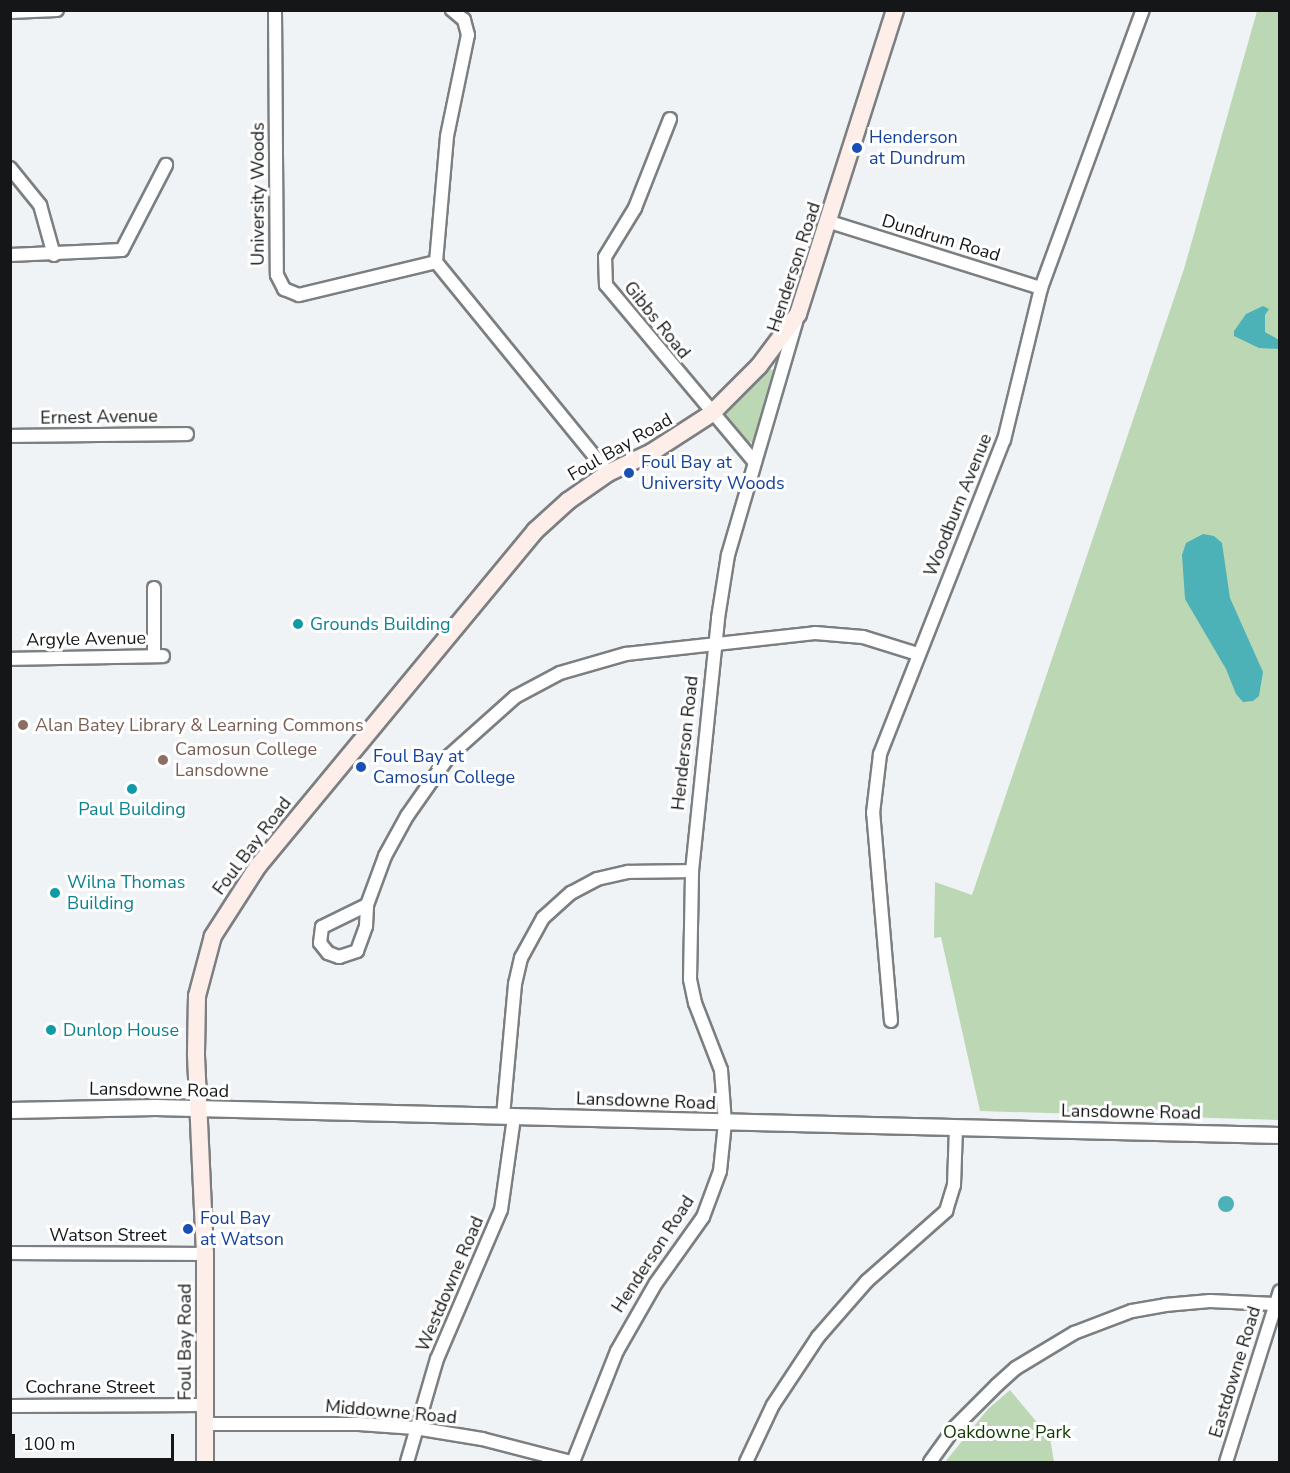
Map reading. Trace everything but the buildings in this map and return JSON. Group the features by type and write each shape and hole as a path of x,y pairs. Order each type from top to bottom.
{"main road":[{"name":"Henderson Road","path":"798,314 830,222 895,10"},
{"name":"Foul Bay Road","path":"205,1462 205,1254 198,1110 197,996 213,936 234,900 535,531 568,501 608,473 652,452 711,414 759,366 798,314"}],"street":[{"path":"10,12 57,10"},
{"name":"University Woods","path":"275,10 276,258 277,275 284,290 313,294 404,267 436,262"},
{"path":"452,10 464,20 468,35 447,136 436,262 608,473"},
{"name":"Woodburn Avenue","path":"891,1021 875,844 875,781 888,726 1004,440 1041,288 1143,10"},
{"name":"Gibbs Road","path":"670,118 650,173 605,256 603,270 611,296 753,460"},
{"path":"10,255 54,255 122,250 166,165"},
{"path":"10,168 40,205 54,255"},
{"name":"Dundrum Road","path":"830,222 1041,288"},
{"name":"Henderson Road","path":"572,1462 616,1351 656,1283 710,1202 720,1171 725,1123 721,1070 695,1003 690,979 692,871 715,645 728,555 753,460 798,314"},
{"name":"Ernest Avenue","path":"10,436 188,434"},
{"name":"Argyle Avenue","path":"10,659 159,656 154,588"},
{"path":"367,905 322,927 320,943 328,953 339,957 357,951 366,926 367,905 386,856 429,782 480,725 515,697 560,673 595,661 838,632 918,654"},
{"name":"Westdowne Road","path":"407,1462 415,1428 454,1314 501,1210 509,1117 515,984 526,948 543,918 571,893 597,879 628,872 692,871"},
{"name":"Lansdowne Road","path":"10,1110 198,1110 1280,1135"},
{"path":"746,1462 773,1405 818,1337 867,1281 946,1211 954,1185 956,1128"},
{"name":"Watson Street","path":"10,1253 205,1254"},
{"name":"Eastdowne Road","path":"1226,1462 1280,1291"},
{"path":"930,1462 956,1426 1016,1368 1074,1333 1132,1311 1165,1305 1210,1300 1275,1304"},
{"name":"Cochrane Street","path":"10,1406 205,1405"},
{"name":"Middowne Road","path":"205,1424 359,1424 415,1428 482,1439 572,1462"}],"green space":[{"path":"1257,11 1279,11 1279,1120 980,1111 941,937 934,938 935,882 972,895 1184,269"},
{"path":"770,369 775,371 754,442 747,443 725,413"},
{"name":"Oakdowne Park","path":"1010,1390 1050,1438 1054,1462 945,1462 988,1409"}],"water":[{"path":"1263,306 1269,309 1265,315 1265,332 1279,340 1279,349 1259,348 1234,336 1234,331 1246,314"},
{"path":"1203,534 1214,536 1222,543 1230,598 1263,672 1259,696 1253,701 1243,702 1236,694 1226,669 1185,599 1182,555 1186,543"},
{"path":"1226,1196 1232,1198 1234,1204 1232,1210 1226,1212 1220,1210 1218,1204 1220,1198"}],"place":[{"name":"Henderson at Dundrum","path":"857,148"},
{"name":"Foul Bay at University Woods","path":"629,473"},
{"name":"Grounds Building","path":"298,624"},
{"name":"Alan Batey Library & Learning Commons","path":"23,725"},
{"name":"Camosun College Lansdowne","path":"163,760"},
{"name":"Foul Bay at Camosun College","path":"361,767"},
{"name":"Paul Building","path":"132,789"},
{"name":"Wilna Thomas Building","path":"55,893"},
{"name":"Dunlop House","path":"51,1030"},
{"name":"Foul Bay at Watson","path":"188,1229"}]}
